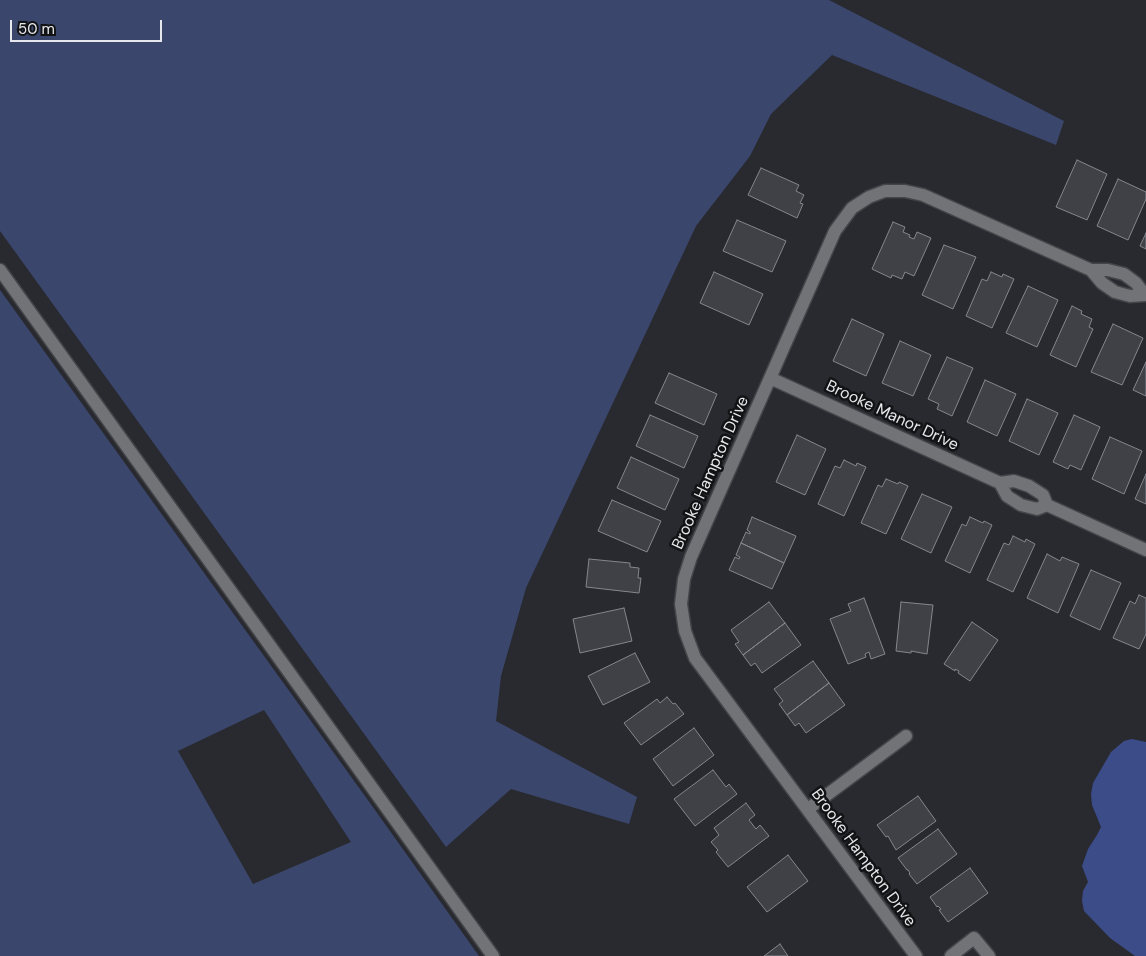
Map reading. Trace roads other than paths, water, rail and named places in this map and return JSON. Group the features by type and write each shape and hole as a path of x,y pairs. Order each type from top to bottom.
{"street":[{"name":"Brooke Hampton Drive","path":"916,956 695,658 685,631 681,604 684,579 691,557 835,231 852,208 869,197 885,191 905,191 923,195 1091,270 1108,270 1124,274 1136,283 1146,295"},
{"path":"0,270 493,956"},
{"name":"Brooke Hampton Drive","path":"1091,270 1102,283 1115,292 1130,296 1146,295"},
{"name":"Brooke Manor Drive","path":"770,378 1000,483 1014,482 1029,486 1043,495 1047,505 1146,550"},
{"name":"Brooke Manor Drive","path":"1000,483 1007,496 1021,504 1037,509 1047,505"},
{"path":"808,810 906,736"},
{"path":"951,956 974,938 989,956"}]}
